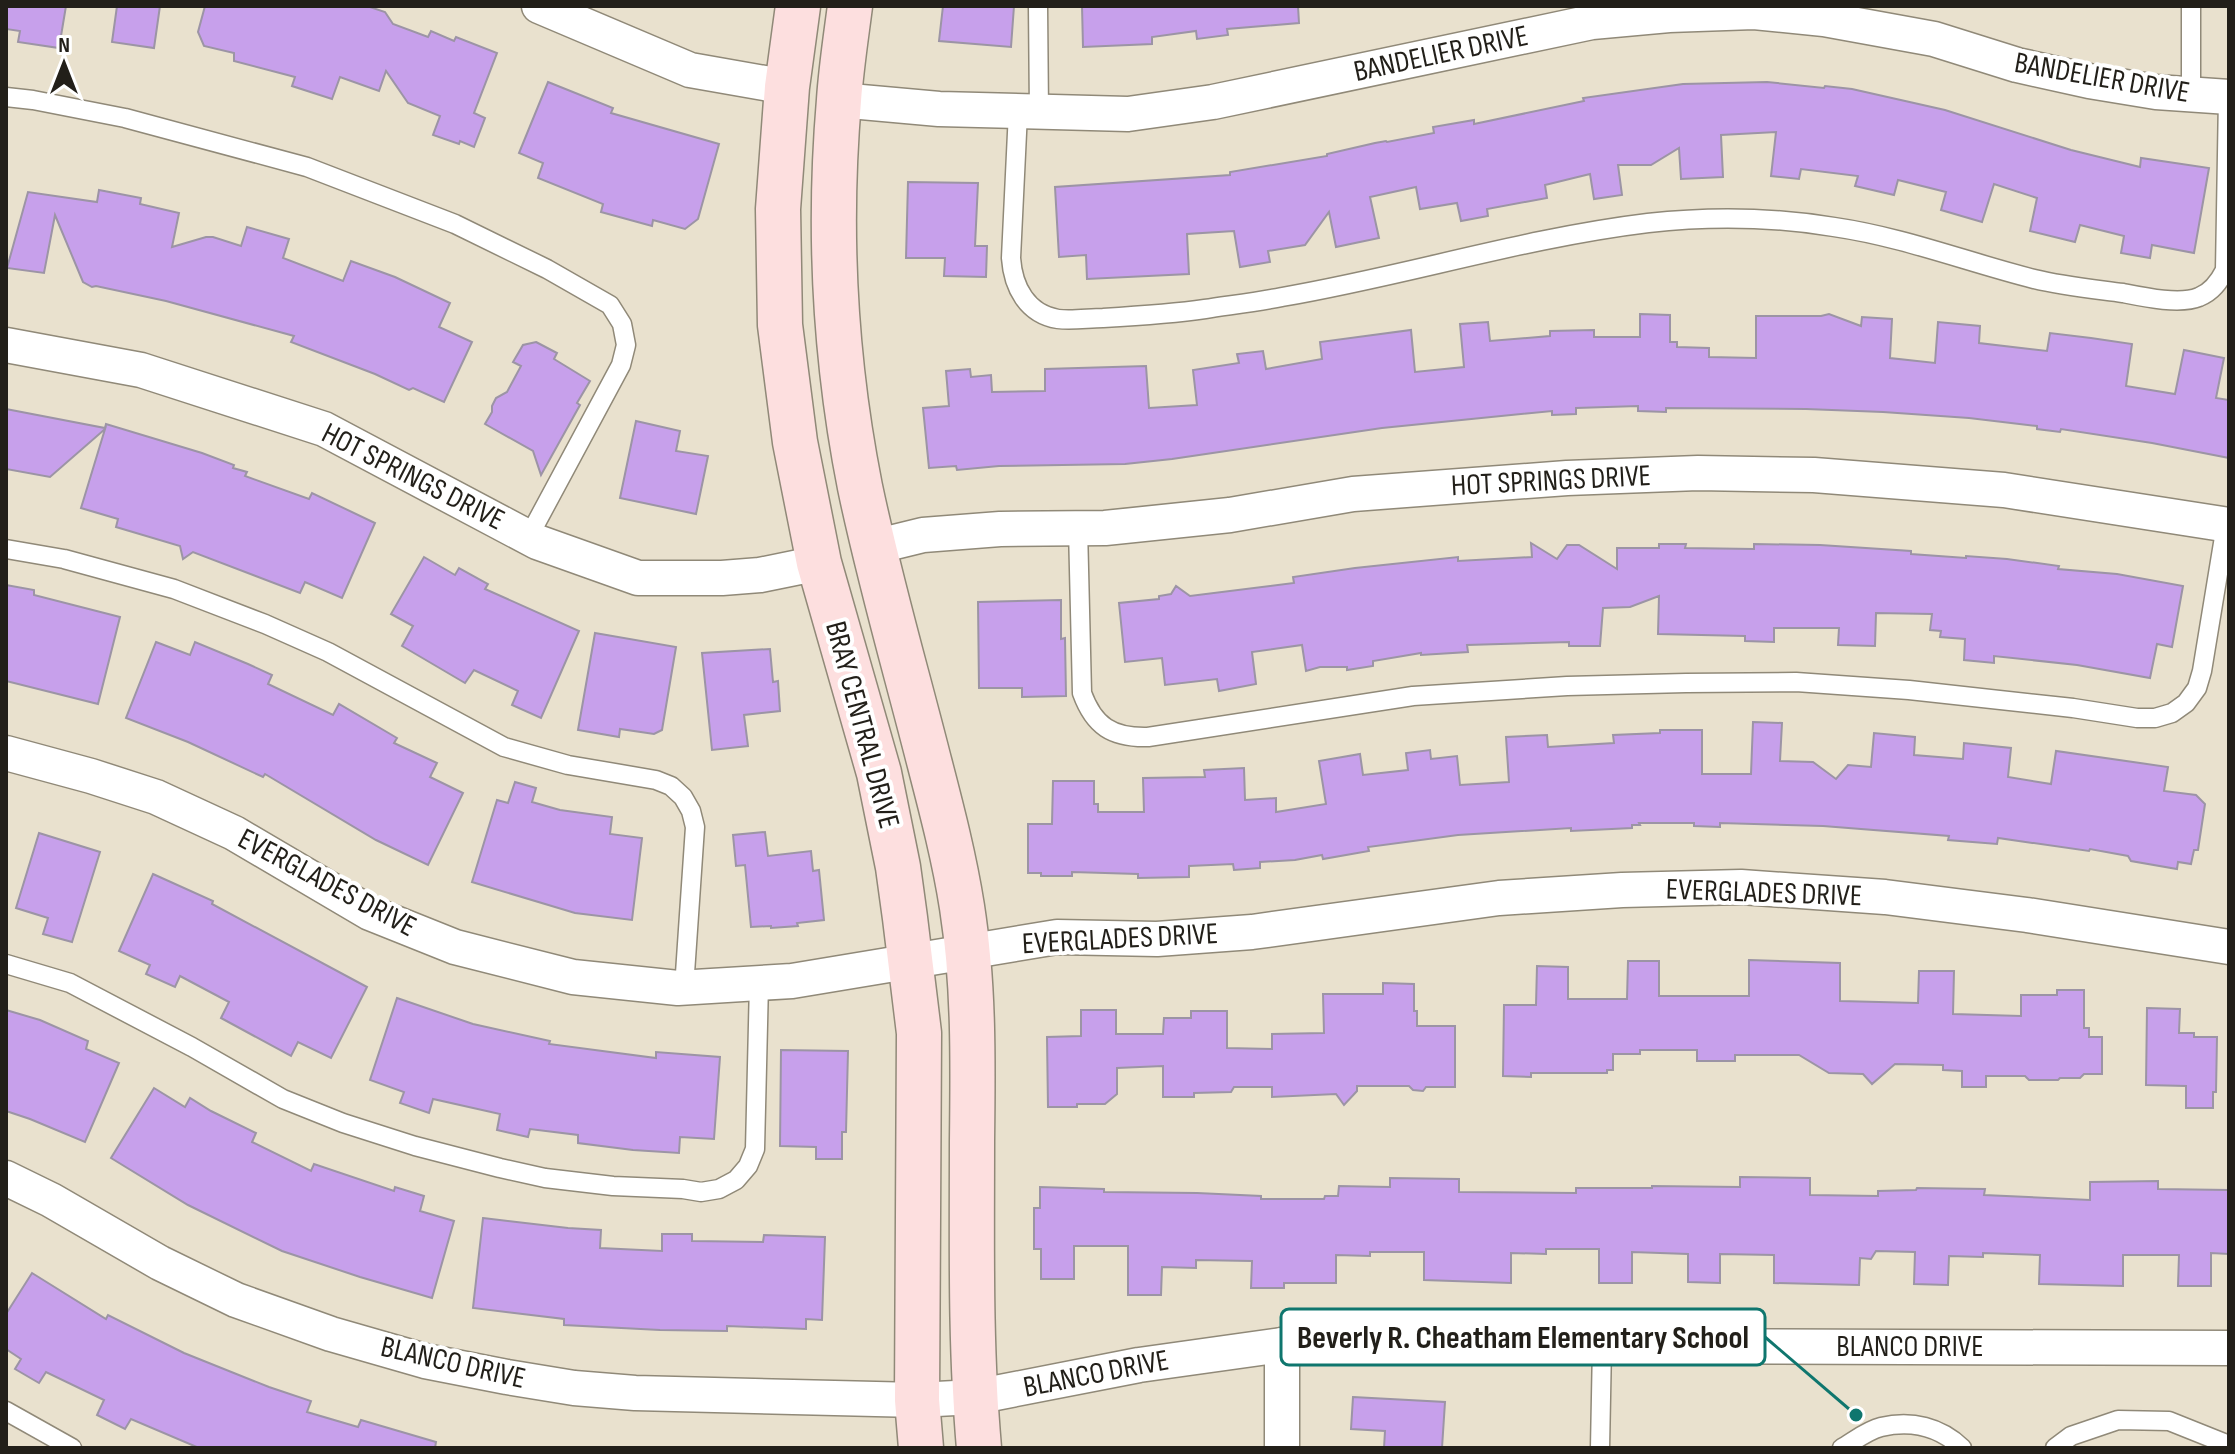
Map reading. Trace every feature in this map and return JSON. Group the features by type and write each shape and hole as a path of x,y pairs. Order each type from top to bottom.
{"street":[{"path":"539,6 690,70 787,87"},
{"name":"BRAY CENTRAL DRIVE","path":"798,6 787,87 778,209 780,325 795,442 819,563 879,773 898,867 910,961 919,1033 917,1400 921,1448"},
{"name":"BRAY CENTRAL DRIVE","path":"850,6 839,100 834,213 838,321 849,427 874,547 951,846 968,952 971,1018 971,1335 979,1448"},
{"name":"BANDELIER DRIVE","path":"839,100 939,109 1128,114 1199,104 1592,22 1754,12 1824,19 1934,39 2017,65 2074,78 2156,92 2228,97"},
{"name":"HOT SPRINGS DRIVE","path":"6,345 141,370 324,429 528,538 638,578 760,575 819,563"},
{"name":"HOT SPRINGS DRIVE","path":"874,547 923,535 1000,529 1105,528 1230,515 1353,494 1567,478 1698,473 1814,475 2004,490 2227,525"},
{"name":"EVERGLADES DRIVE","path":"6,753 156,797 234,833 370,913 455,947 573,977 684,988 792,981 1057,937 1157,939 1252,932 1499,898 1622,890 1741,887 1885,897 2027,915 2229,947"},
{"name":"BLANCO DRIVE","path":"6,1178 51,1200 160,1263 236,1300 331,1334 425,1361 560,1386 635,1393 917,1400 975,1397 1139,1365 1282,1345 1436,1340 1602,1346 2229,1348"},
{"path":"1282,1345 1282,1448"}],"lane":[{"path":"1038,6 1011,258 1012,275 1018,291 1035,309 1058,319 1170,314 1283,297 1596,229 1666,221 1750,218 1835,227 1918,245 2036,280 2143,297 2188,300 2211,291 2225,270 2228,97"},
{"path":"2191,6 2191,95"},
{"path":"6,97 125,118 307,167 455,224 547,269 610,305 622,324 626,345 621,365 528,538"},
{"path":"1078,528 1082,693 1088,709 1099,723 1114,733 1130,737 1163,735 1413,696 1567,686 1686,683 1796,682 1909,690 2155,718 2172,713 2186,703 2197,688 2227,525"},
{"path":"6,549 64,559 174,589 265,624 328,652 504,747 568,765 656,780 671,786 683,797 695,827 684,988"},
{"path":"6,964 70,983 283,1099 343,1123 415,1146 545,1178 701,1192 719,1189 736,1180 748,1166 755,1149 759,983"},
{"path":"1600,1448 1602,1346"},
{"path":"6,1411 72,1448"},
{"path":"2055,1448 2071,1436 2118,1420 2169,1421 2224,1443 2229,1448"},
{"path":"1842,1448 1879,1427 1919,1424 1950,1437 1962,1448"}],"building":[{"path":"6,6 66,6 59,48 18,42 20,31 6,29"},
{"path":"117,6 160,6 154,48 112,42"},
{"path":"205,6 367,6 385,12 393,24 428,37 431,31 497,53 474,113 485,118 474,147 433,135 440,116 408,103 386,71 379,91 340,77 332,99 292,86 295,77 234,61 234,53 204,46 198,32"},
{"path":"943,6 1014,6 1011,47 939,41"},
{"path":"1082,6 1298,6 1299,23 1227,29 1228,35 1197,39 1196,31 1152,37 1152,44 1083,47"},
{"path":"548,82 613,108 611,113 719,144 698,219 685,229 653,220 652,226 601,212 603,204 538,178 543,163 519,153"},
{"path":"1767,82 1852,89 1945,110 2071,150 2140,167 2141,158 2209,168 2194,253 2152,245 2150,258 2121,253 2124,236 2080,225 2075,242 2030,231 2037,198 1994,184 1982,222 1941,210 1946,192 1898,180 1894,195 1855,186 1858,176 1801,169 1799,179 1771,176 1776,132 1721,135 1723,177 1681,179 1679,148 1651,165 1618,165 1622,195 1594,199 1590,174 1545,185 1547,198 1487,209 1488,216 1461,221 1457,203 1420,209 1416,187 1370,197 1379,238 1336,247 1329,212 1305,245 1268,251 1270,262 1240,267 1234,231 1187,234 1189,274 1087,279 1086,255 1059,257 1055,187 1230,175 1230,172 1327,156 1375,143 1434,133 1433,127 1474,120 1474,124 1584,101 1583,98 1683,84"},
{"path":"908,182 978,183 975,246 987,246 986,277 944,276 945,258 906,258"},
{"path":"99,190 141,198 140,204 179,213 172,247 206,237 241,246 247,227 289,239 283,258 343,281 351,261 395,277 450,303 439,327 472,342 444,402 291,342 294,336 166,301 92,287 83,282 55,215 44,273 7,268 28,192 97,202"},
{"path":"1640,314 1670,315 1670,342 1677,342 1677,347 1709,348 1709,357 1756,358 1756,316 1829,314 1861,326 1862,317 1892,319 1890,358 1935,363 1938,322 1980,326 1979,343 2047,351 2050,333 2132,344 2126,386 2175,394 2184,350 2224,358 2216,398 2229,400 2229,458 2061,429 2060,432 2037,429 2037,426 1969,418 1806,409 1666,408 1666,412 1638,411 1638,406 1576,408 1576,414 1552,415 1552,411 1382,428 1125,464 999,466 957,470 956,466 929,468 923,408 949,406 946,371 970,369 971,377 991,375 992,392 1045,391 1045,369 1146,366 1149,408 1197,405 1193,370 1239,363 1237,354 1263,351 1266,369 1322,359 1320,342 1411,330 1415,372 1464,367 1460,324 1488,322 1490,341 1550,336 1550,331 1594,330 1594,337 1640,337"},
{"path":"536,342 557,353 554,359 590,381 541,475 533,451 485,424 496,398 507,392 521,366 513,362 523,345"},
{"path":"6,409 105,428 106,424 202,453 234,465 233,468 247,472 245,476 309,499 312,493 375,523 342,598 305,582 300,593 193,552 183,559 180,546 116,527 118,519 81,508 105,429 50,477 6,469"},
{"path":"636,421 680,431 676,451 708,456 696,514 620,498"},
{"path":"1531,543 1557,559 1567,545 1579,545 1617,569 1617,548 1659,548 1659,544 1686,544 1685,548 1754,549 1754,544 1820,545 2007,559 2183,586 2172,647 2157,644 2150,678 2077,665 1994,656 1994,663 1964,660 1965,639 1940,637 1941,631 1930,630 1932,614 1876,613 1875,646 1838,645 1839,628 1774,628 1774,642 1745,641 1745,636 1658,634 1659,596 1630,607 1603,608 1600,646 1569,646 1569,642 1467,645 1468,652 1421,653 1373,661 1373,666 1347,670 1347,667 1320,667 1306,671 1302,645 1252,652 1256,684 1219,691 1217,679 1165,685 1162,658 1125,662 1119,603 1159,599 1159,596 1171,594 1176,586 1190,596 1294,583 1293,577 1355,568 1458,557 1458,561 1532,557"},
{"path":"424,557 455,575 459,568 488,584 485,589 579,631 541,718 512,705 518,691 474,670 465,683 402,646 413,626 391,614"},
{"path":"6,585 34,590 34,595 120,617 98,704 6,681"},
{"path":"1061,600 1066,696 1022,697 1022,688 979,688 978,602"},
{"path":"595,633 676,647 662,730 654,734 620,729 619,737 578,730"},
{"path":"156,642 190,655 195,642 248,664 272,675 268,684 333,715 339,704 397,738 394,743 437,763 430,777 463,793 428,865 376,840 265,774 263,777 188,742 126,718"},
{"path":"770,649 773,682 778,681 780,711 744,715 748,746 712,750 702,653"},
{"path":"1753,722 1782,723 1780,761 1813,762 1836,779 1848,765 1871,767 1874,733 1915,737 1914,755 1963,759 1964,743 2011,748 2008,777 2051,784 2056,751 2168,767 2164,791 2196,795 2205,804 2198,850 2194,850 2191,864 2178,862 2177,869 2131,861 2128,856 2090,849 1998,838 1997,844 1948,840 1949,836 1823,826 1720,823 1720,827 1694,826 1694,823 1639,823 1632,825 1632,828 1571,831 1571,828 1458,835 1368,847 1369,851 1323,859 1322,855 1260,862 1260,868 1234,870 1233,864 1189,866 1189,877 1138,878 1138,874 1072,872 1072,876 1041,876 1041,873 1028,873 1028,824 1052,824 1053,781 1094,781 1094,804 1098,804 1098,812 1144,812 1143,778 1205,777 1204,770 1244,768 1245,800 1276,798 1276,812 1326,804 1319,761 1360,754 1363,775 1408,770 1406,753 1430,750 1431,759 1457,756 1460,785 1509,782 1506,737 1547,735 1548,747 1614,743 1613,735 1660,733 1660,730 1702,730 1702,774 1751,774"},
{"path":"515,782 536,788 532,802 560,810 612,817 610,834 642,838 632,920 575,913 472,882 497,800 508,803"},
{"path":"765,832 768,856 811,851 813,871 819,870 824,920 797,923 798,926 751,927 745,865 736,866 733,835"},
{"path":"39,833 100,852 72,942 43,934 48,918 16,908"},
{"path":"153,874 213,901 212,904 367,987 331,1058 298,1042 291,1056 221,1018 229,1002 180,976 175,987 146,974 150,965 119,951"},
{"path":"1749,960 1840,963 1840,1001 1918,1003 1919,971 1954,971 1953,1014 2021,1016 2021,995 2057,995 2057,990 2084,990 2084,1028 2089,1028 2089,1037 2102,1037 2102,1074 2084,1074 2080,1078 2058,1080 1986,1076 1986,1087 1962,1087 1962,1071 1943,1070 1943,1065 1895,1064 1872,1084 1863,1074 1829,1073 1799,1055 1735,1055 1735,1061 1697,1061 1697,1050 1640,1050 1640,1054 1613,1054 1613,1070 1607,1070 1607,1073 1503,1076 1504,1005 1536,1005 1537,966 1568,967 1568,999 1627,999 1628,961 1659,961 1659,996 1749,996"},
{"path":"1383,983 1414,984 1417,1026 1455,1026 1455,1087 1426,1087 1423,1091 1413,1090 1409,1086 1357,1086 1357,1091 1344,1105 1336,1094 1272,1097 1272,1087 1234,1087 1231,1092 1163,1097 1163,1066 1117,1068 1117,1094 1105,1104 1048,1107 1047,1037 1081,1036 1081,1010 1116,1010 1116,1034 1163,1034 1164,1018 1191,1018 1191,1011 1227,1011 1227,1048 1272,1049 1272,1034 1324,1033 1323,994 1383,994"},
{"path":"397,998 473,1024 550,1041 549,1044 656,1058 656,1052 720,1057 714,1139 680,1137 679,1153 633,1150 578,1143 578,1135 530,1129 528,1137 497,1130 500,1114 433,1099 429,1113 400,1103 404,1092 370,1080"},
{"path":"2147,1008 2180,1009 2179,1033 2194,1033 2194,1037 2217,1037 2213,1108 2186,1108 2186,1086 2146,1085"},
{"path":"6,1010 40,1020 88,1041 86,1049 119,1063 85,1142 6,1111"},
{"path":"781,1050 848,1051 846,1132 842,1132 842,1159 816,1159 816,1147 780,1146"},
{"path":"154,1088 185,1107 190,1098 256,1133 252,1142 311,1171 314,1164 394,1191 395,1187 424,1196 420,1211 454,1221 432,1298 282,1251 188,1205 111,1158"},
{"path":"1740,1177 1810,1178 1810,1195 1878,1196 1878,1191 1917,1188 1985,1189 1984,1195 2090,1200 2090,1182 2158,1181 2158,1189 2229,1190 2229,1254 2211,1253 2211,1286 2178,1286 2179,1255 2123,1255 2123,1286 2039,1284 2040,1255 1983,1253 1983,1257 1949,1256 1948,1285 1914,1284 1915,1252 1876,1251 1871,1259 1860,1258 1859,1285 1774,1283 1774,1255 1720,1254 1720,1283 1688,1282 1688,1254 1632,1252 1632,1283 1599,1283 1599,1249 1546,1249 1546,1254 1511,1253 1511,1283 1424,1280 1424,1252 1370,1252 1370,1256 1336,1255 1336,1283 1284,1283 1284,1288 1251,1288 1252,1261 1196,1260 1196,1268 1162,1267 1161,1295 1128,1295 1128,1246 1074,1246 1074,1279 1041,1279 1041,1249 1034,1249 1034,1208 1040,1208 1040,1187 1261,1196 1261,1199 1324,1199 1325,1196 1338,1196 1339,1186 1390,1187 1390,1178 1459,1179 1459,1192 1576,1193 1576,1188 1740,1187"},
{"path":"483,1218 601,1230 600,1248 662,1251 662,1234 692,1234 692,1241 763,1242 764,1235 825,1237 822,1320 806,1319 806,1329 727,1326 727,1331 660,1330 564,1325 564,1319 473,1308"},
{"path":"32,1273 106,1319 108,1315 184,1353 311,1401 307,1412 358,1427 361,1420 436,1442 435,1448 199,1448 131,1419 125,1429 97,1415 104,1400 46,1372 39,1383 15,1369 21,1359 6,1349 6,1314"},
{"path":"1353,1397 1445,1402 1442,1448 1384,1448 1385,1431 1351,1429"}],"place":[{"name":"Beverly R. Cheatham Elementary School","path":"1856,1415"}]}
